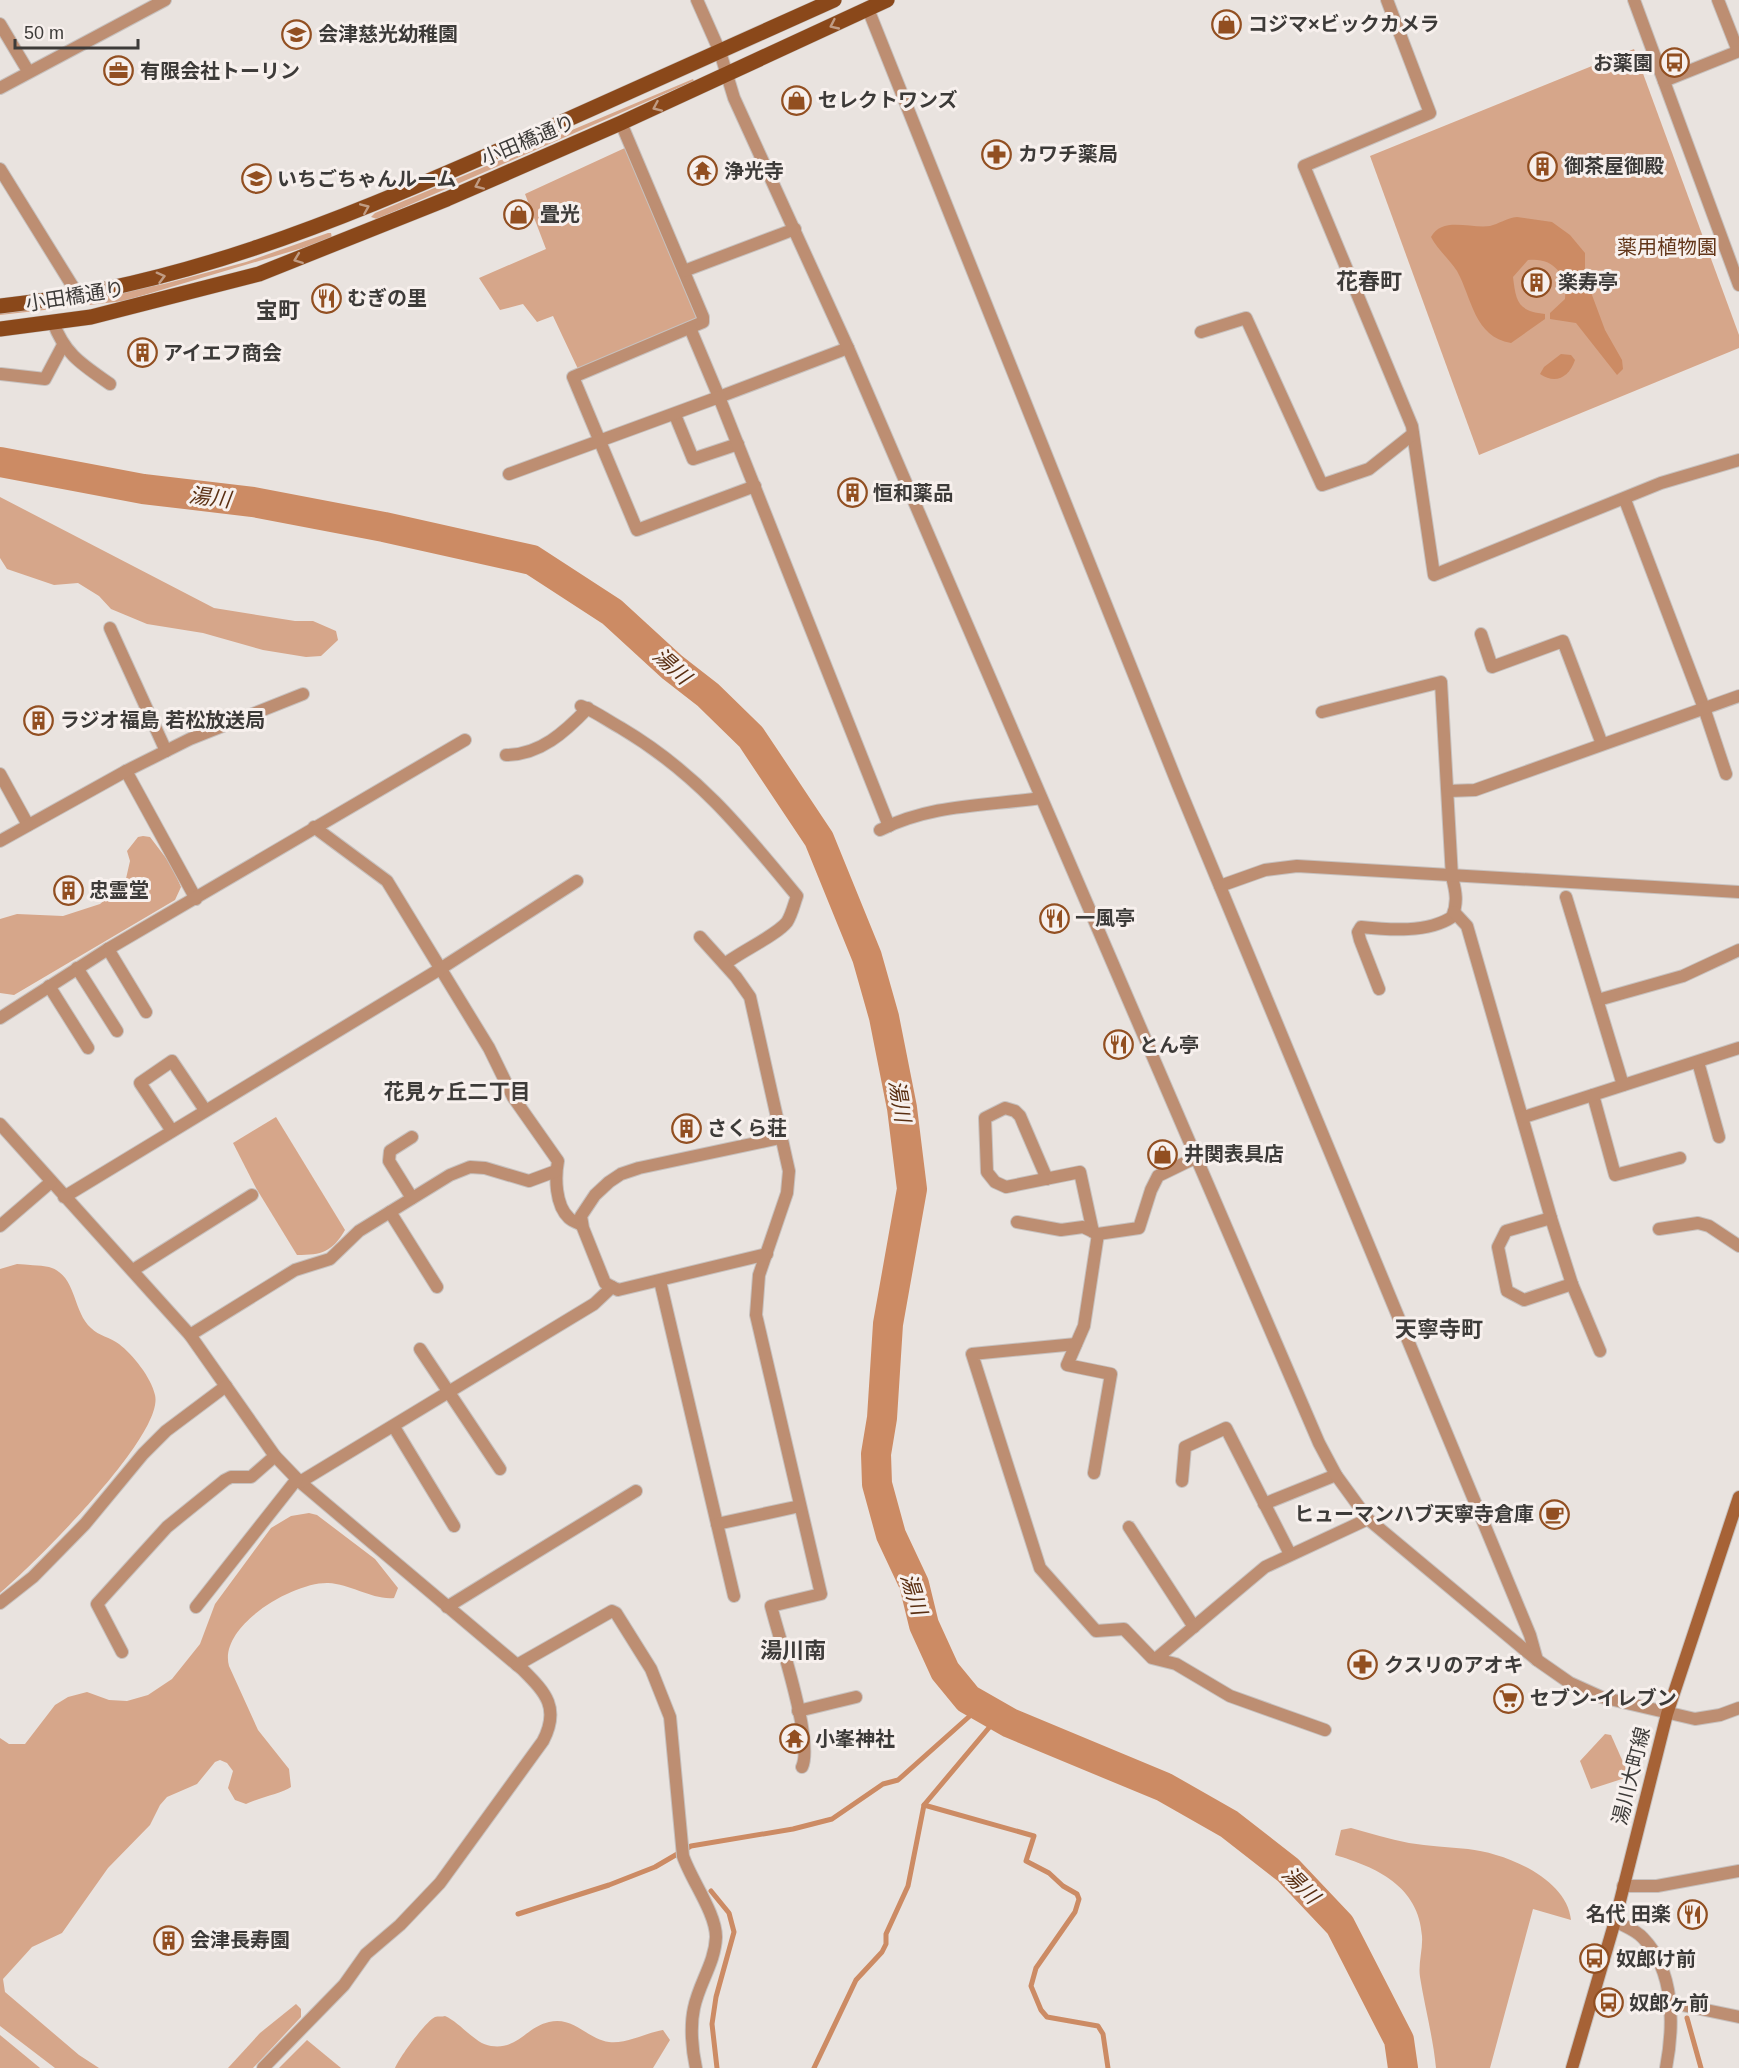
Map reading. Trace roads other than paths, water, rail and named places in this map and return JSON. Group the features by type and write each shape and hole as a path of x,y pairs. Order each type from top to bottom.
{"main road":[{"name":"小田橋通り","path":"0,306 78,295 180,272 317,228 834,0"},
{"name":"小田橋通り","path":"0,329 129,309 259,274 447,199 621,123 887,0"},
{"name":"湯川大町線","path":"1572,2068 1615,1921 1667,1714 1739,1497"}],"street":[{"path":"0,88 28,71 165,0"},
{"path":"697,0 720,52 727,75 848,348 1319,1443 1336,1475 1368,1519 1537,1660 1586,1693 1695,1719 1720,1715 1739,1708"},
{"path":"1387,0 1430,113 1304,166 1413,434 1434,576 1625,500 1661,483 1739,460"},
{"path":"1634,0 1735,258 1739,285"},
{"path":"1664,81 1738,51 1718,0"},
{"path":"868,9 1220,886 1530,1635 1537,1660"},
{"path":"0,24 28,71"},
{"path":"621,123 703,317 703,322 573,377 637,530 755,486"},
{"path":"0,169 78,295"},
{"path":"684,271 795,230"},
{"path":"1201,332 1246,318 1322,485 1369,469 1413,434"},
{"path":"53,322 63,345 72,357 110,384"},
{"path":"690,328 755,486 884,828 969,804 1041,798"},
{"path":"1,374 45,379 63,345"},
{"path":"509,474 675,415 848,348"},
{"path":"675,415 693,459 738,444"},
{"path":"1625,500 1704,708 1726,774"},
{"path":"110,628 166,751"},
{"path":"1481,634 1492,667 1563,641 1602,744"},
{"path":"1322,712 1441,682 1452,877 1457,894 1454,912 1452,917 1436,924 1387,930 1361,927 1358,932 1360,940 1379,989"},
{"path":"0,841 166,751 249,713 303,694"},
{"path":"1448,791 1475,790 1739,696"},
{"path":"506,755 521,755 535,750 556,737 584,707 639,738 689,775 734,818 797,896 788,920 782,927 743,950 725,964"},
{"path":"0,1018 108,949 465,740"},
{"path":"126,771 196,899"},
{"path":"0,774 28,825"},
{"path":"314,827 383,877 489,1048 513,1097 558,1161 555,1179 562,1206 568,1218 582,1225"},
{"path":"1220,886 1281,866 1739,892"},
{"path":"64,1197 440,969 577,881"},
{"path":"1566,897 1623,1085"},
{"path":"1454,912 1467,926 1524,1117 1551,1218 1572,1284 1600,1351"},
{"path":"700,937 725,964 750,997 789,1172 787,1193 759,1275 756,1315 821,1594 771,1606 806,1752 802,1767"},
{"path":"108,949 146,1012"},
{"path":"1598,1000 1683,976 1739,950"},
{"path":"77,968 117,1031"},
{"path":"49,986 88,1048"},
{"path":"1524,1117 1739,1048"},
{"path":"172,1131 140,1083 172,1061 205,1110"},
{"path":"1698,1062 1719,1137"},
{"path":"1593,1095 1615,1175 1680,1158"},
{"path":"1047,1179 1016,1111 1005,1108 985,1118 987,1172 995,1182 1006,1187 1047,1179 1080,1172 1096,1233 1084,1326 1067,1365 1111,1374 1094,1473"},
{"path":"0,1124 64,1197 134,1270 190,1335 275,1456 299,1480 517,1665 540,1687 548,1701 552,1719 543,1741 440,1884 400,1925 366,1954 344,1985 263,2068"},
{"path":"412,1137 390,1151 389,1161 412,1198"},
{"path":"767,1254 618,1290 605,1283 582,1225 581,1216 595,1195 621,1174 780,1138"},
{"path":"1017,1222 1061,1230 1083,1227 1096,1233 1139,1228 1158,1176 1197,1157"},
{"path":"190,1335 295,1270 330,1259 359,1231 450,1175 470,1167 485,1168 529,1181 556,1172"},
{"path":"0,1226 51,1182"},
{"path":"134,1270 252,1195"},
{"path":"390,1212 437,1287"},
{"path":"1551,1218 1506,1231 1498,1247 1507,1291 1524,1300 1572,1284"},
{"path":"1659,1229 1698,1223 1709,1226 1739,1245"},
{"path":"660,1281 734,1596"},
{"path":"196,1606 299,1480 394,1427 594,1304 612,1287"},
{"path":"1076,1344 972,1354 1040,1568 1096,1631 1124,1629 1152,1658 1158,1657 1265,1567 1368,1519"},
{"path":"420,1349 500,1469"},
{"path":"0,1604 33,1577 85,1524 143,1454 166,1431 226,1386"},
{"path":"394,1427 454,1526"},
{"path":"1182,1481 1185,1447 1226,1428 1290,1554"},
{"path":"122,1652 97,1604 167,1527 225,1480 231,1477 251,1477 275,1456"},
{"path":"1264,1504 1336,1475"},
{"path":"447,1607 636,1491"},
{"path":"717,1524 800,1506"},
{"path":"1129,1527 1194,1627"},
{"path":"517,1665 612,1611 616,1613 651,1669 670,1717 679,1834 683,1856 689,1875 712,1920 716,1935 714,1957 694,2008 692,2026 696,2068"},
{"path":"1158,1657 1176,1664 1230,1696 1325,1730"},
{"path":"798,1711 856,1697"},
{"path":"1623,1886 1657,1886 1739,1871"},
{"path":"1615,1921 1642,1936 1652,1949 1672,2003 1670,2048 1666,2068"},
{"path":"1672,2003 1739,2017"}],"waterway":[{"name":"湯川","path":"0,462 143,489 253,502 384,527 532,560 612,612 672,667 708,695 751,737 819,839 867,957 884,1017 902,1108 912,1189 888,1324 882,1418 876,1454 877,1484 891,1535 914,1584 924,1625 945,1671 968,1699 1010,1723 1164,1787 1229,1824 1288,1870 1340,1925 1399,2040 1403,2068"},
{"path":"518,1914 609,1885 655,1867 691,1846 793,1829 832,1819 883,1784 898,1780 981,1706"},
{"path":"814,2068 856,1980 882,1952 886,1944 886,1934 908,1886 924,1805 998,1717"},
{"path":"924,1805 1034,1836 1026,1861 1049,1873 1063,1886 1077,1894 1079,1899 1075,1912 1036,1968 1031,1986 1041,2010 1047,2017 1098,2026 1103,2034 1108,2068"},
{"path":"711,1891 729,1913 734,1932 716,1997 712,2024 717,2068"},
{"path":"1687,2018 1701,2068"}],"place":[{"name":"コジマ×ビックカメラ","path":"1227,24"},
{"name":"会津慈光幼稚園","path":"297,34"},
{"name":"お薬園","path":"1674,63"},
{"name":"有限会社トーリン","path":"119,71"},
{"name":"セレクトワンズ","path":"797,100"},
{"name":"カワチ薬局","path":"997,154"},
{"name":"御茶屋御殿","path":"1543,166"},
{"name":"浄光寺","path":"703,171"},
{"name":"いちごちゃんルーム","path":"256,179"},
{"name":"畳光","path":"519,214"},
{"name":"楽寿亭","path":"1537,282"},
{"name":"むぎの里","path":"326,298"},
{"name":"アイエフ商会","path":"142,353"},
{"name":"恒和薬品","path":"852,493"},
{"name":"ラジオ福島 若松放送局","path":"39,720"},
{"name":"忠霊堂","path":"68,890"},
{"name":"一風亭","path":"1054,918"},
{"name":"とん亭","path":"1118,1045"},
{"name":"さくら荘","path":"686,1128"},
{"name":"井関表具店","path":"1163,1154"},
{"name":"ヒューマンハブ天寧寺倉庫","path":"1555,1514"},
{"name":"クスリのアオキ","path":"1363,1665"},
{"name":"セブン-イレブン","path":"1509,1698"},
{"name":"小峯神社","path":"794,1739"},
{"name":"名代 田楽","path":"1692,1914"},
{"name":"会津長寿園","path":"169,1940"},
{"name":"奴郎け前","path":"1595,1959"},
{"name":"奴郎ヶ前","path":"1608,2003"}],"district":[{"name":"花春町","path":"1369,281"},
{"name":"宝町","path":"278,310"},
{"name":"花見ヶ丘二丁目","path":"457,1091"},
{"name":"天寧寺町","path":"1439,1329"},
{"name":"湯川南","path":"793,1650"}],"park label":[{"name":"薬用植物園","path":"1667,247"}]}
